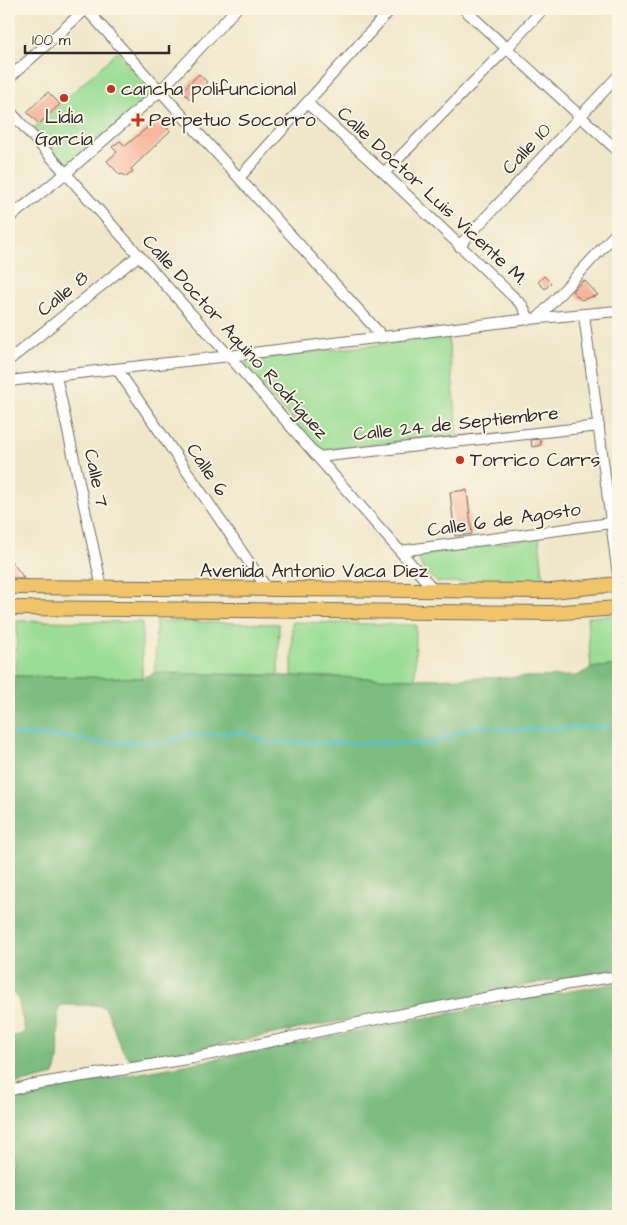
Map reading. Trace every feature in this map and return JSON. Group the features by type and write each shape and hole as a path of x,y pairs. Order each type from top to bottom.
{"highway":[{"name":"Avenida Antonio Vaca Diez","path":"9,587 552,591 618,584"},
{"path":"46,608 55,603 99,603 103,599 102,588"},
{"name":"Avenida Antonio Vaca Diez","path":"9,608 550,613 618,608"}],"street":[{"path":"9,78 86,9 383,337"},
{"path":"9,218 65,174 160,90 236,9"},
{"path":"239,178 391,9"},
{"path":"464,9 618,151"},
{"path":"384,173 543,9"},
{"name":"Calle 10","path":"460,246 582,117 618,76"},
{"name":"Calle Doctor Luis Vicente M.","path":"307,103 384,173 522,305 534,319"},
{"name":"Calle Doctor Aquino Rodríguez","path":"9,110 230,356 434,590"},
{"path":"534,319 618,231"},
{"name":"Calle 8","path":"9,360 139,255"},
{"path":"9,381 117,370 534,319 618,311"},
{"path":"584,315 618,575"},
{"name":"Calle 6","path":"117,370 268,590"},
{"name":"Calle 7","path":"56,376 102,588"},
{"name":"Calle 24 de Septiembre","path":"318,458 599,426"},
{"name":"Calle 6 de Agosto","path":"400,552 611,522"},
{"path":"9,1091 29,1085 193,1058 501,995 618,976"}],"green space":[{"path":"117,52 150,88 151,94 73,163 64,164 33,129"},
{"path":"448,337 458,434 322,450 317,447 249,372 246,366 246,360 250,359"},
{"path":"539,537 544,584 437,582 424,571 419,560 424,555"},
{"path":"618,615 618,665 591,668 587,617"},
{"path":"17,621 142,622 142,678 16,676"},
{"path":"156,621 279,624 278,675 155,673"},
{"path":"9,622 12,622 12,674 9,674"},
{"path":"292,622 416,625 415,679 292,676"},
{"path":"618,665 618,969 134,1061 123,1051 119,1044 104,1007 96,1005 63,1005 58,1008 59,1051 54,1075 9,1086 9,1037 20,1035 25,1031 18,999 13,993 9,993 9,674 16,676 142,678 155,673 415,679 577,676 591,668"},
{"path":"618,983 618,1216 9,1216 9,1099 58,1088"}],"building":[{"path":"199,74 207,82 190,99 182,91"},
{"path":"48,92 60,104 39,124 27,112"},
{"path":"159,118 170,131 131,169 133,172 126,177 123,174 120,175 107,161 117,152 112,147 120,141 125,146"},
{"path":"544,276 551,283 545,289 538,282"},
{"path":"584,280 598,295 581,300 572,291"},
{"path":"540,439 541,445 532,447 531,440"},
{"path":"467,490 472,534 455,536 450,492"},
{"path":"9,558 24,578 9,578"}],"waterway":[{"path":"9,734 78,738 91,742 165,743 182,736 244,732 265,742 431,744 476,725 507,730 618,726"}],"place":[{"name":"cancha polifuncional","path":"111,89"},
{"name":"Lidia García","path":"64,98"},
{"name":"Perpetuo Socorro","path":"138,120"},
{"name":"Torrico Carrs","path":"460,460"}]}
